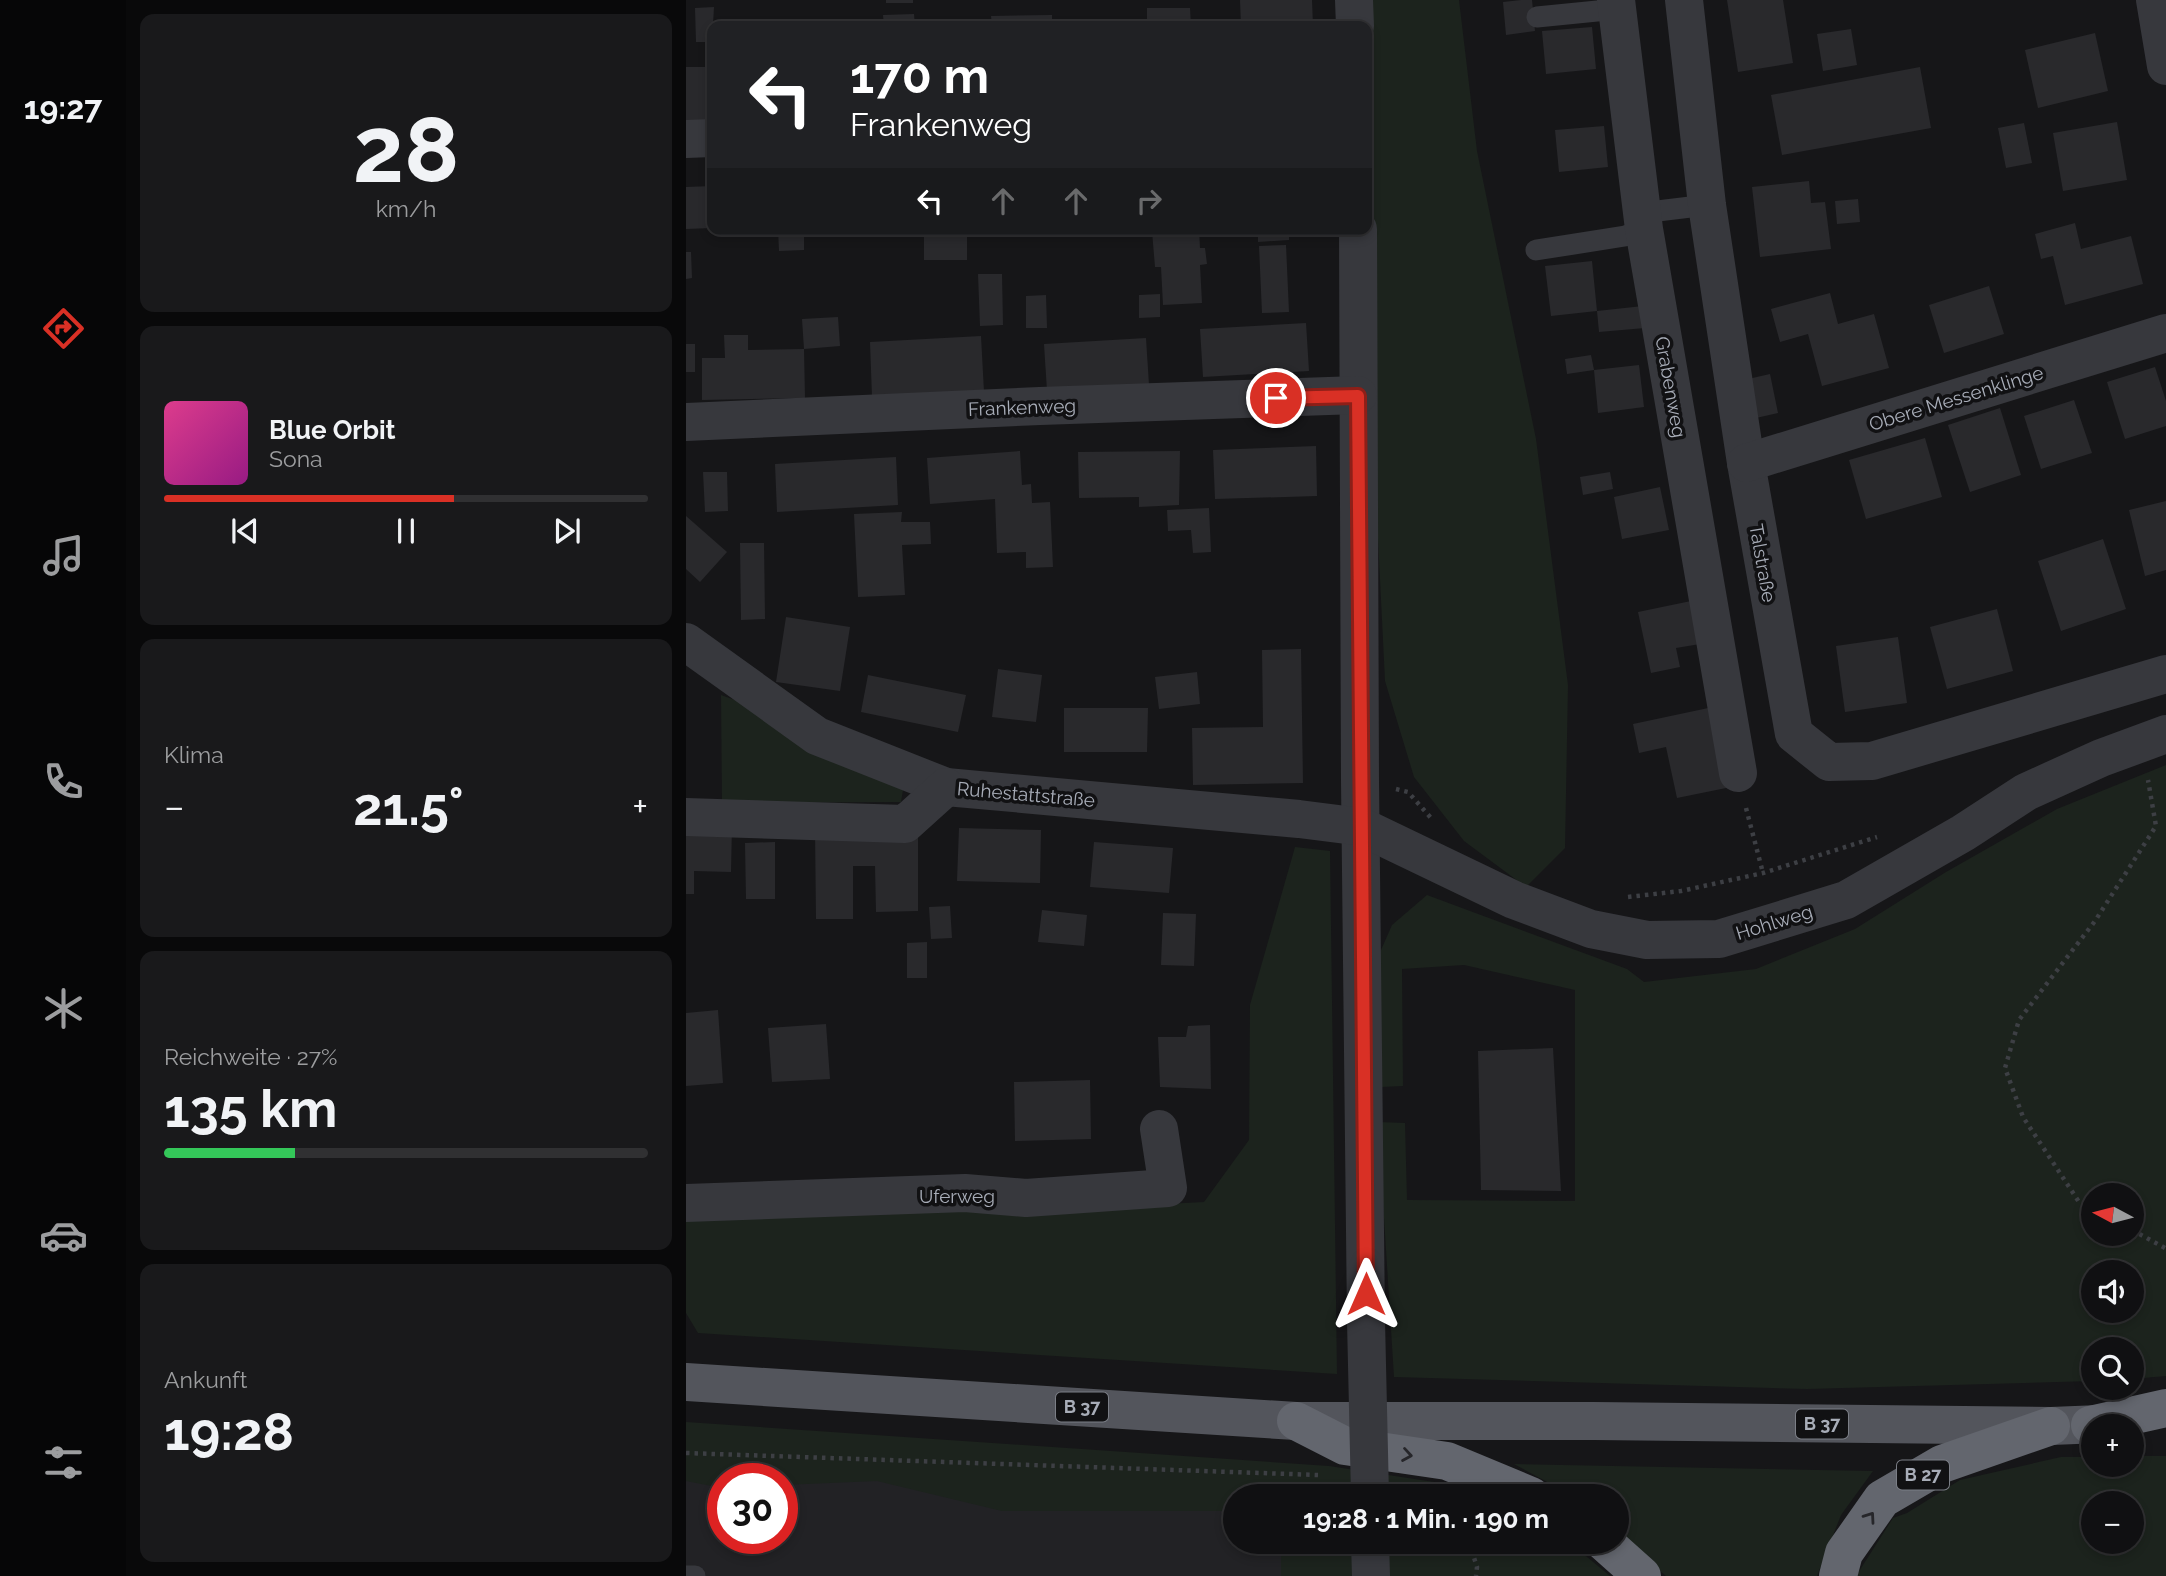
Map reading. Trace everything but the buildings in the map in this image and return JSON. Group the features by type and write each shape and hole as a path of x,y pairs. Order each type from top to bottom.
{"highway":[{"path":"2138,1414 2166,1408"},
{"path":"1296,1421 1345,1446 1447,1461 1502,1484"},
{"name":"B 27","path":"1838,1576 1844,1553 1882,1499 1942,1464 2051,1426"},
{"path":"1617,1554 1642,1576"}],"main road":[{"name":"B 37","path":"686,1382 1296,1421 1622,1421 2051,1426"},
{"name":"B 27","path":"2144,1423 2166,1422"},
{"name":"B 27","path":"2051,1426 2081,1424"}],"street":[{"path":"1354,0 1355,21"},
{"name":"Talstraße","path":"1684,0 1707,205 1746,463 1794,734 1829,762 1872,761 2166,674"},
{"path":"2155,0 2166,66"},
{"name":"Grabenweg","path":"1616,4 1643,221 1738,773"},
{"path":"686,139 707,138"},
{"path":"1358,235 1360,781 1370,1484"},
{"name":"Obere Messenklinge","path":"1746,463 2166,332"},
{"name":"Frankenweg","path":"686,422 1040,406 1358,396"},
{"name":"Ruhestattstraße","path":"686,642 817,736 946,787 1362,827"},
{"name":"Hohlweg","path":"1362,827 1514,900 1591,929 1647,940 1719,939 1846,900 1963,833 2026,792 2153,738"},
{"path":"686,817 905,824 946,787"},
{"name":"Uferweg","path":"686,1203 965,1194 1026,1198 1168,1188 1160,1129"},
{"path":"1370,1554 1371,1576"}],"lane":[{"path":"1537,17 1616,4"},
{"path":"1536,250 1625,236 1643,221 1707,205"},
{"path":"686,1576 695,1576"}],"path":[{"path":"2081,1203 2023,1117 2004,1068 2019,1020 2095,921 2156,826 2153,738"},
{"path":"1738,773 1763,873"},
{"path":"1360,781 1408,792 1434,821"},
{"path":"1617,898 1681,891 1763,873 1881,835"},
{"path":"2144,1237 2165,1248"},
{"path":"686,1453 1326,1476"},
{"path":"1473,1554 1477,1567 1476,1576"}],"shaded area":[{"path":"1365,0 1459,0 1477,151 1536,439 1568,685 1565,848 1526,887 1464,841 1414,777 1385,681 1371,396 1369,235 1372,235 1372,21 1365,21"},
{"path":"721,695 746,704 903,790 901,802 722,803"},
{"path":"2166,765 2166,1376 2144,1378 2144,1337 2081,1337 2081,1381 1807,1389 1394,1377 1378,1122 1405,1123 1407,1200 1575,1201 1575,990 1464,965 1402,969 1403,1086 1381,1087 1374,966 1392,925 1427,895 1627,969 1644,982 1756,969 1855,929 1946,872 2057,809"},
{"path":"1295,847 1330,851 1337,1374 698,1333 686,1313 686,1217 1050,1210 1204,1202 1249,1140 1250,1005"},
{"path":"686,1422 1329,1466 1447,1484 1223,1484 1223,1511 1002,1511 877,1481 798,1484 798,1463 707,1463 707,1485 686,1481"},
{"path":"686,1443 1223,1495 1223,1554 1314,1554 1315,1576 686,1576"},
{"path":"2144,1456 2166,1456 2166,1576 1856,1576 1893,1518 1907,1513 1960,1480 2061,1457 2081,1457 2081,1477 2144,1477"},
{"path":"1514,1464 1873,1471 1841,1515 1817,1576 1666,1576 1629,1544 1629,1484 1551,1484"},
{"path":"1281,1554 1583,1554 1610,1576 1281,1576"}],"route":[{"path":"1276,398 1358,396 1366,1294"}]}
